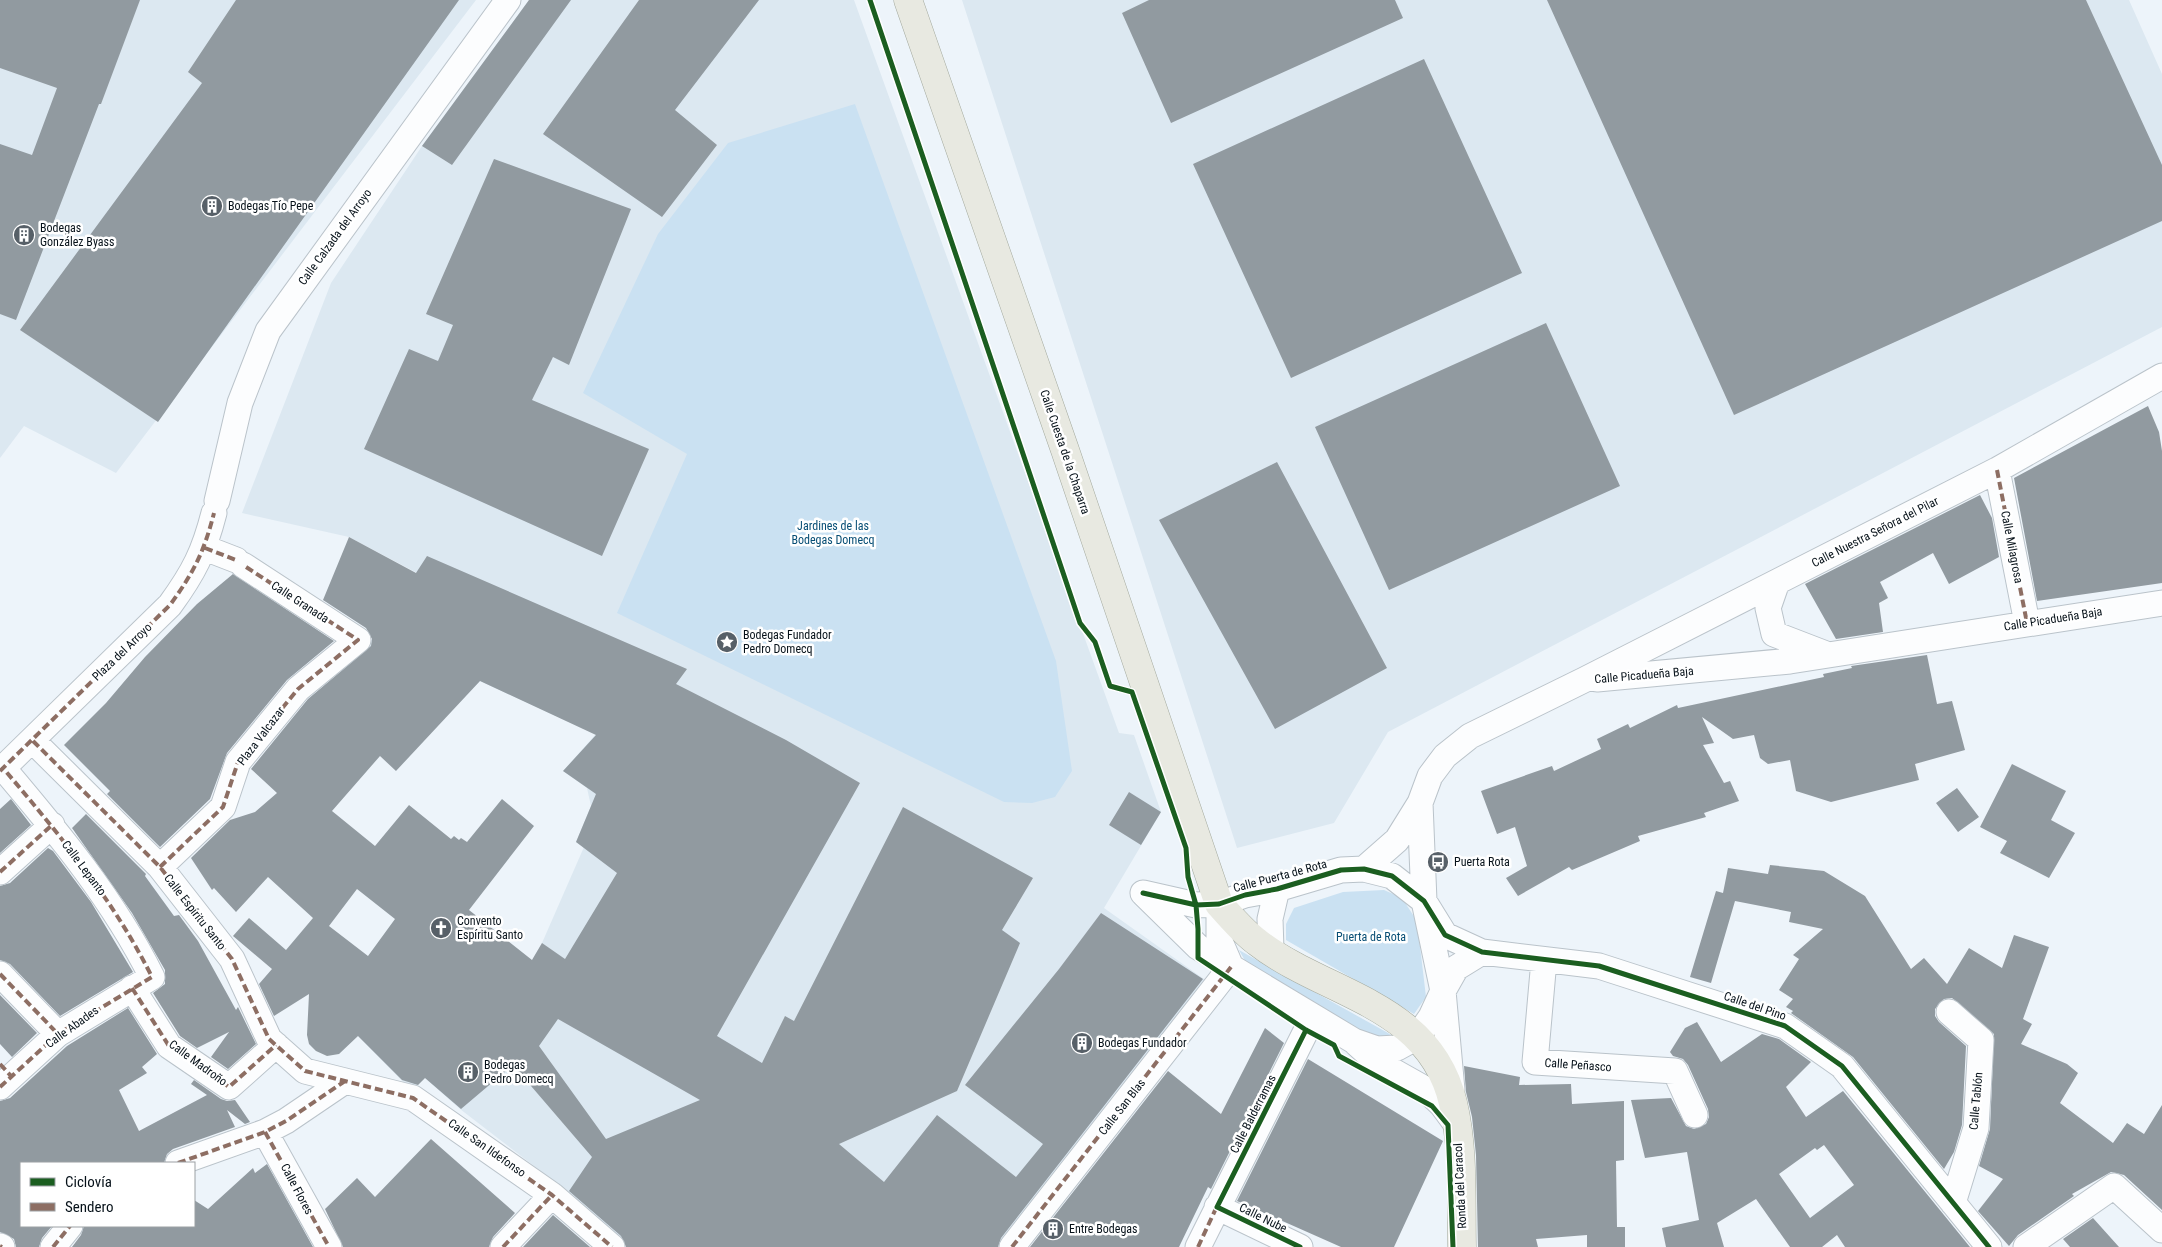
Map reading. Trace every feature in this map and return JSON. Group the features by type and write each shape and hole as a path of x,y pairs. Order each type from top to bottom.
{"main road":[{"name":"Calle Cuesta de la Chaparra","path":"908,0 1068,460 1219,904"},
{"name":"Calle Puerta de Rota","path":"1219,904 1257,942 1382,1009 1417,1037 1438,1062 1454,1113"},
{"name":"Ronda del Caracol","path":"1454,1113 1459,1153 1462,1247"}],"street":[{"name":"Calle Calzada del Arroyo","path":"216,507 240,403 268,331 508,0"},
{"name":"Calle Nuestra Señora del Pilar","path":"1584,680 1996,470 2162,376"},
{"name":"Calle Milagrosa","path":"1996,470 2027,624"},
{"name":"Plaza del Arroyo","path":"2,770 170,604 193,573 204,548 216,507"},
{"name":"Calle Granada","path":"204,548 240,562 358,640"},
{"name":"Calle Picadueña Baja","path":"1777,582 1768,608 1774,634 1826,654"},
{"name":"Calle Picadueña Baja","path":"1420,803 1430,776 1444,756 1470,736 1584,680 1790,661 2162,603"},
{"name":"Plaza Valcazar","path":"160,867 223,807 238,762 298,689 358,640"},
{"name":"Calle Espíritu Santo","path":"33,740 160,867 232,959 269,1039 305,1071 345,1081"},
{"name":"Calle Lepanto","path":"2,770 52,825 95,882 130,934 142,982"},
{"path":"1364,868 1397,840 1420,803"},
{"path":"1420,803 1424,901 1443,991 1454,1113"},
{"path":"0,872 52,825"},
{"name":"Calle Puerta de Rota","path":"1364,868 1392,876 1424,901 1446,935 1482,952 1456,968 1443,991 1432,1017 1417,1037 1397,1048 1377,1049 1354,1041 1198,947 1143,893 1196,905 1219,904 1245,895 1278,889 1341,870 1364,868"},
{"name":"Calle Puerta de Rota","path":"1270,950 1270,919 1278,889"},
{"name":"Calle Puerta de Rota","path":"1219,904 1219,939 1231,967"},
{"name":"Calle del Pino","path":"1482,952 1599,966 1785,1026 1842,1066 1990,1247"},
{"name":"Calle Peñasco","path":"1544,960 1535,1062 1675,1071 1695,1116"},
{"name":"Calle San Blas","path":"1012,1247 1231,967"},
{"path":"0,974 58,1034"},
{"name":"Calle Abades","path":"4,1076 58,1034 142,982"},
{"name":"Calle Madroño","path":"142,982 169,1046 229,1087 276,1045"},
{"name":"Calle Tablón","path":"1949,1012 1981,1040 1976,1128 1953,1203"},
{"name":"Calle Balderramas","path":"1198,1247 1313,1017"},
{"name":"Calle Puerta de Rota","path":"1354,1041 1377,1062 1425,1089 1454,1113"},
{"path":"181,1162 265,1132 286,1122 345,1081"},
{"name":"Calle San Ildefonso","path":"345,1081 413,1098 552,1195 612,1247"},
{"name":"Calle Flores","path":"265,1132 329,1247"},
{"path":"2026,1247 2114,1186 2162,1230"},
{"path":"503,1247 552,1195"},
{"name":"Calle Nube","path":"1217,1207 1300,1247"},
{"path":"53,1247 69,1227"}],"shaded area":[{"name":"Bodegas González Byass","path":"0,0 476,0 116,473 24,426 0,458"},
{"name":"Bodegas Fundador Pedro Domecq","path":"529,0 854,0 1119,733 1134,735 1161,812 1104,908 1211,984 1004,1247 629,1247 568,1192 460,1109 425,1078 411,1090 358,1036 430,957 516,988 542,943 584,847 576,842 591,806 587,788 563,771 596,734 480,681 423,740 340,666 397,619 419,574 349,537 242,513 331,283 422,146"},
{"path":"962,0 2129,0 2162,74 2162,327 1388,732 1334,823 1237,848"}],"green space":[{"name":"Jardines de las Bodegas Domecq","path":"855,104 1056,661 1072,771 1055,797 1032,803 1004,802 617,613 687,454 583,393 658,234 728,143"},
{"name":"Puerta de Rota","path":"1384,890 1402,898 1417,921 1426,997 1414,1014 1286,940 1286,924 1294,908 1343,892"},
{"path":"1239,950 1394,1038 1372,1039 1248,966"}],"building":[{"name":"Bodegas González Byass","path":"0,0 140,0 16,320 0,314 0,144 32,155 57,88 0,68"},
{"name":"Bodegas Tío Pepe","path":"236,0 459,0 158,422 20,330 202,83 188,72"},
{"path":"529,0 571,0 452,165 422,146"},
{"path":"639,0 759,0 675,110 717,145 662,217 543,134"},
{"path":"1149,0 1395,0 1403,18 1171,123 1122,13"},
{"path":"1547,0 2086,0 2162,165 2162,221 1734,415"},
{"path":"1424,59 1522,273 1291,378 1193,164"},
{"path":"494,159 631,209 569,365 553,357 532,400 649,449 602,556 364,449 409,349 438,361 453,325 426,314"},
{"path":"1546,323 1620,486 1389,590 1315,427"},
{"path":"2148,406 2159,432 2162,451 2162,583 2037,601 2014,478"},
{"path":"1277,462 1387,668 1275,729 1159,520"},
{"path":"1980,495 1992,518 1999,557 1949,584 1933,553 1880,582 1888,598 1879,603 1883,632 1836,639 1805,584"},
{"path":"349,537 416,573 427,556 687,669 676,684 786,740 860,783 717,1036 762,1063 785,1016 794,1021 903,807 1033,878 1002,930 1020,943 957,1091 839,1144 884,1182 937,1115 1016,1177 1043,1144 965,1085 1059,969 1101,913 1203,979 1001,1238 998,1247 626,1247 621,1236 569,1191 592,1157 513,1065 461,1109 425,1078 418,1085 402,1080 358,1036 339,1054 327,1056 316,1051 309,1044 307,1035 309,994 274,1016 259,984 272,969 233,936 249,918 286,950 313,918 268,877 236,912 214,888 212,890 191,858 230,820 255,812 277,793 251,769 308,699 371,646 372,639 366,628 323,600","holes":["480,681 596,735 563,771 596,794 576,842 617,873 565,959 542,943 532,960 469,910 534,826 502,799 467,842 461,838 459,840 454,836 451,839 409,805 375,846 332,811 380,756 396,771","357,889 395,919 368,956 329,926","558,1019 700,1100 606,1139 539,1046"]},
{"path":"233,574 334,641 287,680 227,753 210,799 160,847 107,794 110,791 64,745 106,703 145,657 197,604"},
{"path":"1927,655 1937,704 1952,701 1965,750 1915,764 1919,780 1831,802 1796,791 1790,760 1768,764 1760,758 1754,735 1733,739 1702,717 1714,743 1703,745 1724,783 1730,781 1739,801 1704,813 1706,817 1638,836 1640,841 1572,870 1569,867 1518,896 1506,878 1527,866 1515,827 1497,834 1481,791 1552,766 1554,771 1601,749 1597,739 1628,724 1630,728 1677,705 1678,708 1824,677 1823,674 1852,668 1851,666"},
{"path":"2012,764 2066,791 2051,820 2075,833 2049,878 2000,853 2007,841 1980,827"},
{"path":"1957,788 1979,817 1958,832 1936,803"},
{"path":"1129,792 1161,812 1141,845 1109,825"},
{"path":"11,799 31,825 0,853 0,809"},
{"path":"86,814 146,874 145,876 174,916 179,915 198,941 236,1010 238,1007 256,1044 228,1069 211,1057 229,1032 197,1048 180,1036 153,993 165,984 165,970 132,913 72,828"},
{"path":"48,848 53,851 91,902 133,972 60,1016 10,964 0,960 0,886 10,883"},
{"path":"1770,865 1824,871 1865,896 1911,969 1924,958 1947,984 1969,948 2002,968 2014,935 2049,947 2023,1019 2032,1024 2021,1044 2067,1064 2078,1073 2060,1103 2113,1143 2127,1123 2144,1134 2162,1105 2162,1210 2124,1175 2111,1172 2072,1194 2074,1196 2018,1235 2009,1246 1978,1211 2003,1179 1979,1166 1990,1129 1994,1034 1952,998 1944,999 1935,1009 1935,1016 1939,1022 1966,1046 1962,1125 1954,1152 1944,1169 1853,1057 1791,1013 1793,1011 1786,1007 1793,999 1779,990 1799,959 1793,955 1823,929 1789,922 1791,912 1735,901 1711,983 1690,977 1716,891 1723,893 1728,868 1768,874"},
{"path":"0,995 37,1033 12,1057 0,1044"},
{"path":"128,1008 157,1054 142,1067 147,1073 119,1090 139,1131 207,1095 191,1084 194,1080 221,1099 227,1101 235,1100 250,1122 245,1124 227,1110 235,1127 173,1149 167,1154 164,1162 20,1162 20,1227 51,1227 42,1238 39,1247 16,1247 14,1239 0,1232 0,1101 10,1098 67,1046"},
{"path":"1697,1022 1721,1062 1762,1034 1779,1039 1811,1062 1786,1087 1806,1117 1843,1091 1970,1247 1845,1247 1837,1235 1822,1247 1790,1247 1756,1199 1717,1223 1724,1247 1666,1247 1662,1228 1699,1220 1687,1152 1645,1158 1631,1100 1671,1098 1686,1126 1694,1129 1706,1124 1709,1117 1708,1109 1688,1065 1683,1059 1673,1056 1670,1052 1685,1028","holes":["1824,1145 1854,1185 1810,1218 1779,1174 1815,1148 1817,1150"]},
{"path":"1265,1028 1284,1043 1211,1189 1208,1187 1179,1247 1030,1247 1168,1071 1221,1114"},
{"path":"1308,1059 1443,1141 1394,1247 1341,1247 1237,1201"},
{"path":"1464,1066 1520,1077 1519,1085 1571,1084 1572,1104 1624,1101 1624,1160 1616,1161 1617,1227 1625,1227 1625,1247 1587,1247 1587,1235 1536,1239 1538,1247 1478,1247 1476,1155"},
{"path":"431,1139 515,1213 493,1237 489,1247 343,1247 325,1209 357,1178 375,1197"},
{"path":"267,1164 313,1247 72,1247 81,1235 84,1227 195,1227 195,1201 208,1209 253,1168 255,1173"},
{"path":"553,1215 590,1247 523,1247"},
{"path":"2093,1218 2119,1247 2070,1247 2063,1239"}],"marked path":[{"path":"1997,470 2027,623"},
{"path":"0,771 170,605 186,582 197,561 214,513"},
{"path":"205,548 236,560"},
{"path":"160,867 223,807 238,762 298,689 358,640 243,565"},
{"path":"33,741 160,867 232,959 269,1039 305,1071 413,1098 552,1195 612,1247"},
{"path":"0,1087 58,1034 152,977 137,948 84,868 3,768"},
{"path":"0,872 52,825"},
{"path":"1012,1247 1231,967"},
{"path":"0,974 58,1034"},
{"path":"132,988 169,1046 229,1087 276,1045"},
{"path":"0,1064 11,1076"},
{"path":"181,1162 265,1132 286,1121 345,1081"},
{"path":"265,1132 329,1247"},
{"path":"503,1247 552,1195"},
{"path":"1198,1247 1218,1204"},
{"path":"53,1247 69,1227"}],"cycle path":[{"path":"870,0 1080,623 1095,642 1110,686 1132,692 1186,848 1188,877 1196,905 1198,958 1306,1030 1334,1045 1339,1056 1432,1106 1448,1125 1453,1247"},
{"path":"1143,893 1196,905 1219,904 1245,895 1277,889 1341,870 1364,869 1392,876 1424,901 1445,935 1482,952 1599,966 1785,1026 1842,1066 1989,1247"},
{"path":"1300,1247 1217,1207 1306,1030"}],"place":[{"name":"Bodegas Tío Pepe","path":"212,206"},
{"name":"Bodegas González Byass","path":"24,235"},
{"name":"Bodegas Fundador Pedro Domecq","path":"727,642"},
{"name":"Puerta Rota","path":"1438,862"},
{"name":"Convento Espíritu Santo","path":"441,928"},
{"name":"Bodegas Fundador","path":"1082,1043"},
{"name":"Bodegas Pedro Domecq","path":"468,1072"},
{"name":"Entre Bodegas","path":"1053,1229"}]}
